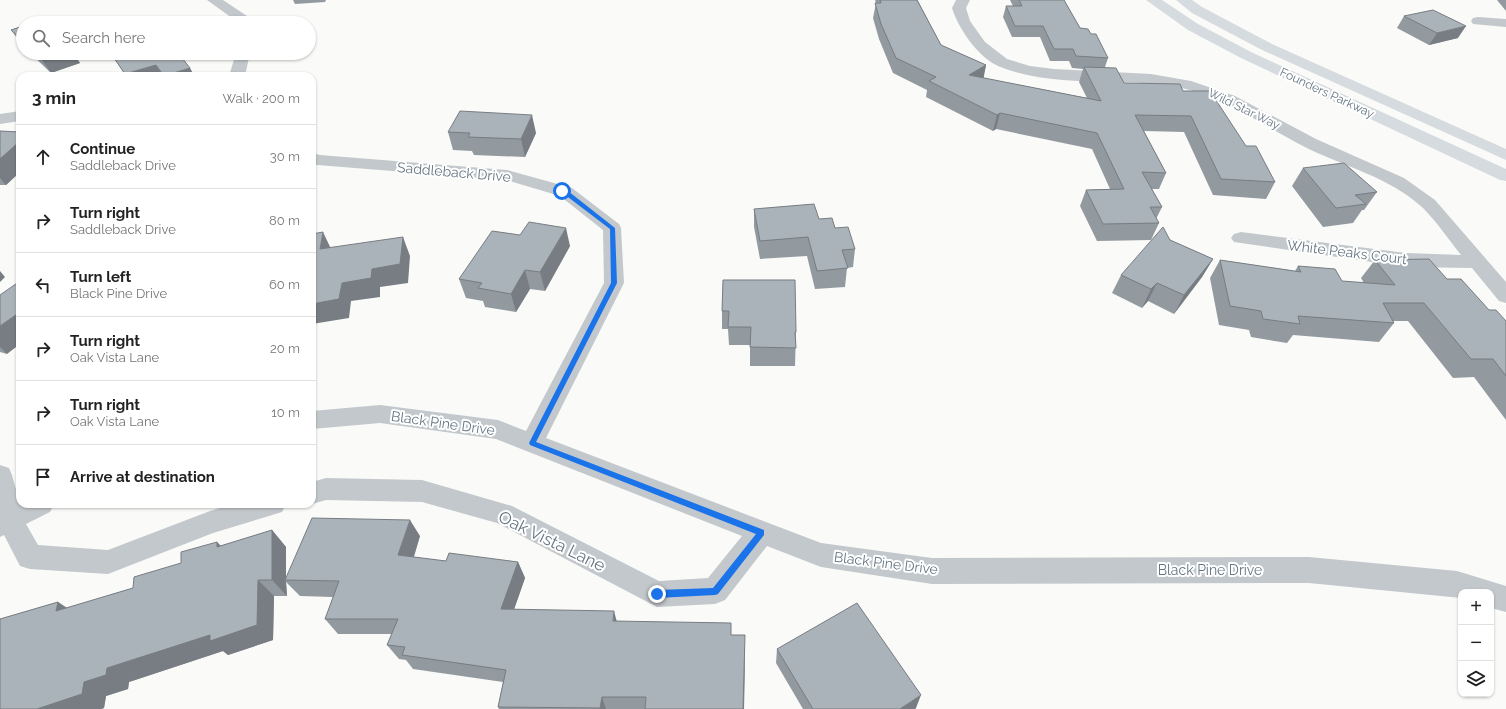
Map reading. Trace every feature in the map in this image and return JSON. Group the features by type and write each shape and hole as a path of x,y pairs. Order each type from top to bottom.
{"highway":[{"name":"Founders Parkway","path":"1153,0 1193,27 1246,55 1506,176"},
{"name":"Founders Parkway","path":"1183,0 1267,47 1506,155"}],"street":[{"path":"214,0 238,16"},
{"name":"Wild Star Way","path":"963,0 959,8 963,21 980,46 1002,62 1028,70 1054,74 1151,79 1186,84 1229,99 1310,143 1398,182 1429,204 1506,296"},
{"path":"1478,21 1506,23"},
{"path":"238,72 241,60"},
{"path":"0,119 16,117"},
{"name":"Saddleback Drive","path":"316,160 507,175 566,192 612,228 614,283 532,443"},
{"name":"White Peaks Court","path":"1241,238 1406,260 1476,262"},
{"name":"Black Pine Drive","path":"316,420 380,414 498,430 820,555 932,571 1310,570 1457,584 1473,589"},
{"path":"0,475 5,523 30,557 108,562 210,522 259,508"},
{"name":"Oak Vista Lane","path":"316,492 326,489 422,490 503,514 657,594 715,591 762,532"},
{"path":"5,523 33,508"},
{"path":"1494,596 1506,599"}],"building":[{"path":"880,0 917,0 941,45 986,65 969,75 1101,101 1084,67 1116,68 1124,83 1180,84 1183,91 1210,91 1246,146 1256,146 1275,182 1221,179 1191,116 1135,115 1166,173 1142,172 1162,207 1150,207 1159,223 1103,224 1086,190 1124,189 1097,133 1000,113 997,115 929,81 936,77 896,58 881,24 875,3 881,3"},
{"path":"1019,0 1064,0 1080,28 1088,29 1091,34 1096,34 1108,58 1076,56 1073,49 1054,49 1043,26 1015,26 1006,6 1022,6"},
{"path":"1433,10 1466,26 1437,33 1404,16"},
{"path":"16,28 16,35 11,30"},
{"path":"115,60 184,60 190,68 177,72 161,72 156,65 132,72 124,72"},
{"path":"460,111 532,115 521,139 468,137 470,133 448,132"},
{"path":"0,131 16,132 16,145 0,159"},
{"path":"1344,163 1377,192 1355,195 1366,204 1336,208 1303,168"},
{"path":"814,204 819,219 832,218 835,228 848,227 855,249 842,250 848,268 817,271 808,237 760,241 754,209"},
{"path":"529,222 566,228 540,272 525,270 511,294 478,288 482,283 459,279 492,231 520,235"},
{"path":"1163,227 1170,240 1213,259 1184,295 1157,283 1151,289 1121,275"},
{"path":"323,232 320,249 403,237 400,264 372,269 371,278 342,283 339,299 316,303 316,233"},
{"path":"1429,259 1447,279 1461,279 1489,310 1496,310 1506,321 1506,376 1493,359 1471,359 1424,303 1383,303 1394,323 1298,316 1300,324 1263,319 1261,311 1230,306 1220,260 1301,272 1298,266 1335,269 1342,281 1395,285 1375,260"},
{"path":"723,280 795,280 796,348 750,347 751,327 728,327 729,311 722,311"},
{"path":"16,284 16,315 0,326 0,295"},
{"path":"312,518 410,520 398,555 446,561 449,553 518,562 501,609 614,611 613,621 731,623 731,635 745,635 743,709 645,709 646,697 602,697 600,708 498,707 506,670 402,655 405,647 387,645 398,619 325,619 339,581 285,580"},
{"path":"272,530 272,580 258,580 257,625 210,641 210,635 107,668 106,675 84,682 82,694 37,709 0,709 0,619 58,602 56,611 133,588 134,577 181,563 181,552 217,542 217,547"},
{"path":"857,603 921,695 900,709 813,709 777,649"}],"route":[{"path":"562,191 566,192 612,228 614,283 532,443 762,532 715,591 657,594"}]}
